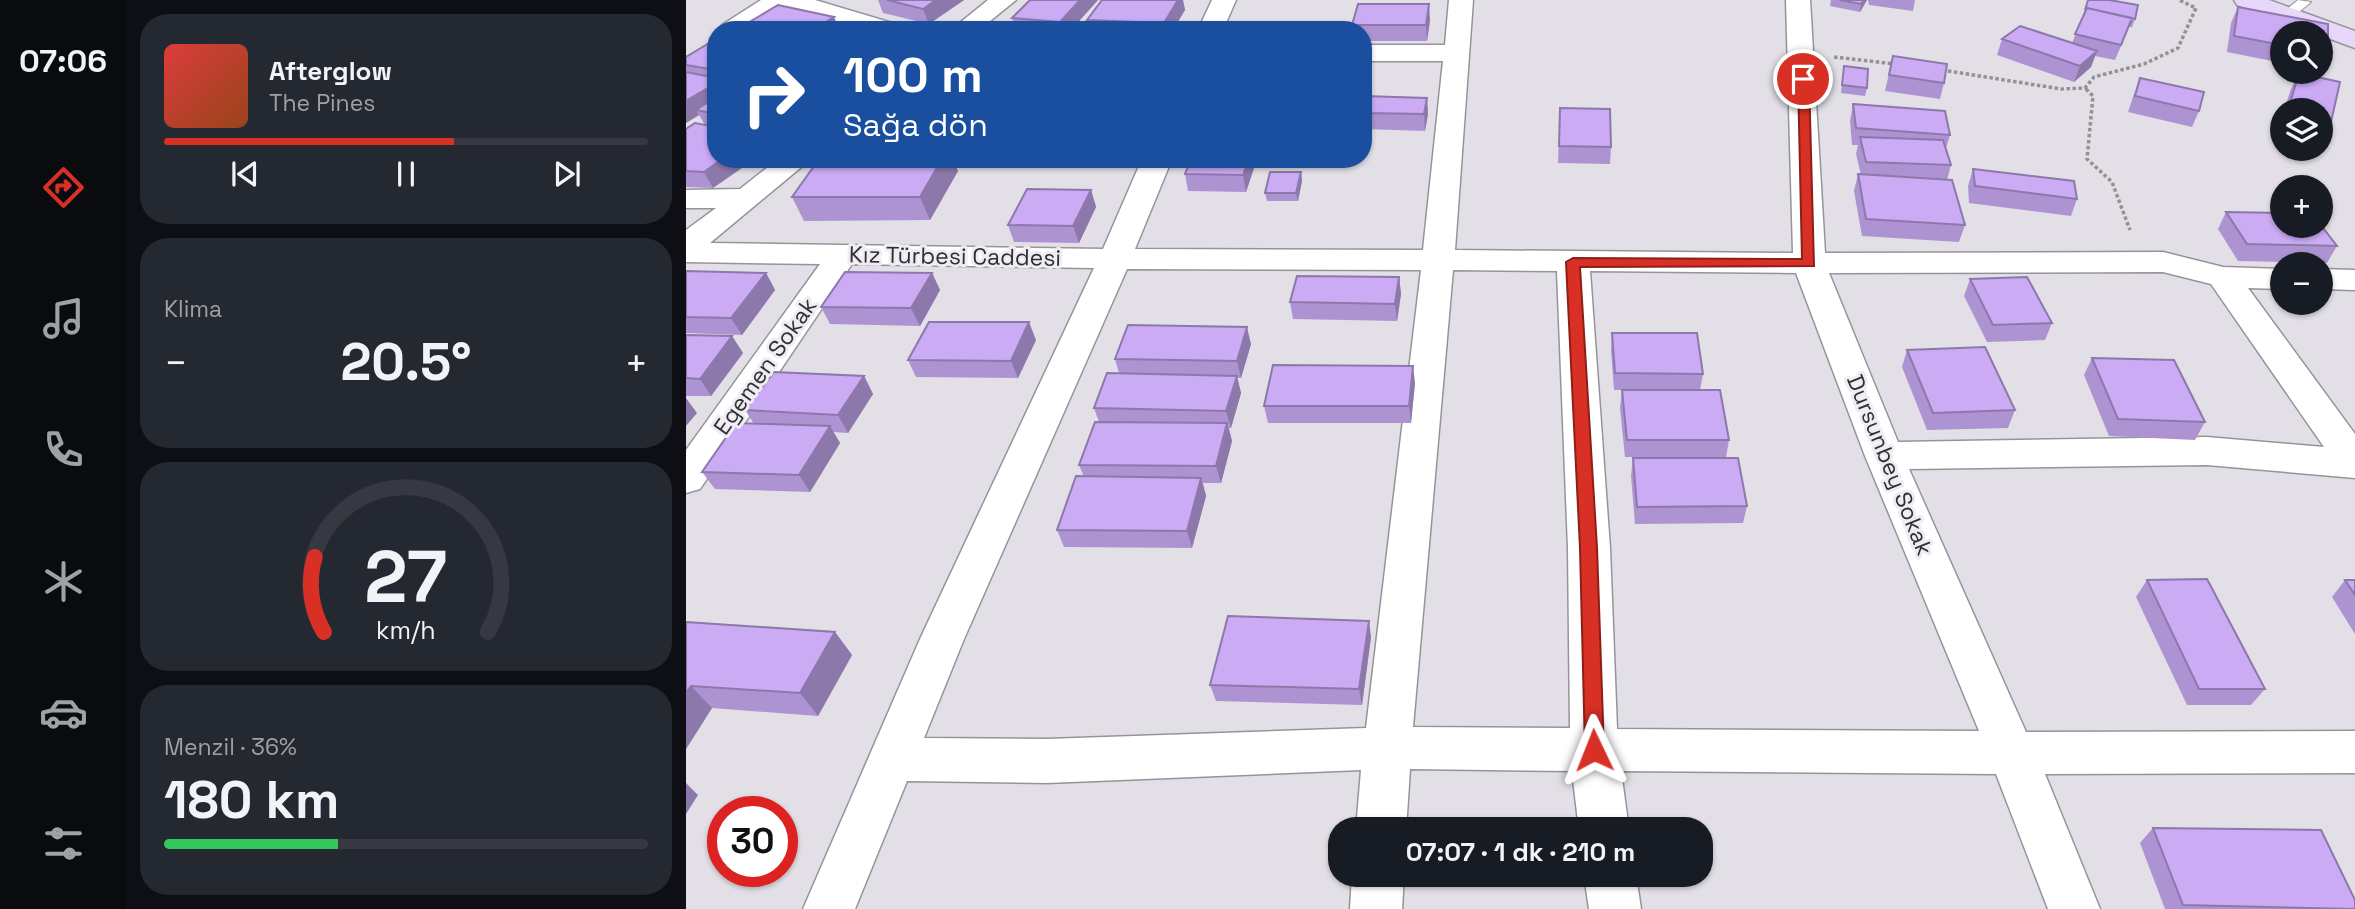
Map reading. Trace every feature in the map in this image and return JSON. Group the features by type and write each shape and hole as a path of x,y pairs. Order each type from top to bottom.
{"main road":[{"path":"2246,0 2296,8 2355,40"}],"street":[{"path":"745,21 778,0"},
{"path":"789,0 860,21"},
{"path":"975,21 1004,0"},
{"path":"1214,21 1224,0"},
{"path":"1382,817 1438,260 1461,0"},
{"name":"Dursunbey Sokak","path":"1798,0 1809,263 1885,456 2012,753 2074,909"},
{"path":"1372,52 1457,53"},
{"path":"686,249 786,168"},
{"path":"829,909 943,639 1115,259 1153,168"},
{"path":"686,199 748,198"},
{"name":"Kız Türbesi Caddesi","path":"686,249 1115,259 2163,262 2223,277 2270,279"},
{"name":"Egemen Sokak","path":"686,479 843,254"},
{"path":"1573,262 1589,548 1594,750 1602,817"},
{"path":"2223,277 2355,463"},
{"path":"2333,279 2355,280"},
{"path":"1885,456 2207,451 2355,463"},
{"path":"893,759 1047,761 1387,748 2012,753 2355,752"},
{"path":"1376,909 1377,887"},
{"path":"1612,887 1615,909"}],"path":[{"path":"2085,88 2094,77 2144,64 2178,48 2196,8 2179,0"},
{"path":"1802,53 1901,65"},
{"path":"1939,69 2061,89 2085,88 2093,96 2087,159 2112,182 2129,228 2163,262"}],"building":[{"path":"887,0 936,0 923,9"},
{"path":"1030,0 1080,0 1061,21 1012,18"},
{"path":"1102,0 1178,0 1165,21 1087,20"},
{"path":"1840,0 1864,0 1861,4"},
{"path":"2088,0 2138,5 2135,19 2087,8 2085,10"},
{"path":"1358,4 1429,4 1426,25 1372,25 1372,21 1353,21"},
{"path":"778,5 834,17 827,21 751,21"},
{"path":"2238,7 2312,21 2270,21 2270,43 2234,36"},
{"path":"2087,8 2132,18 2121,45 2075,34"},
{"path":"2020,26 2097,51 2080,66 2002,39"},
{"path":"707,44 707,68 686,65 686,57"},
{"path":"1893,56 1947,64 1944,83 1889,75"},
{"path":"1844,66 1868,69 1867,88 1842,85"},
{"path":"686,72 707,76 707,88 686,101"},
{"path":"2140,78 2204,92 2199,111 2135,96"},
{"path":"2340,82 2333,113 2333,98 2292,98 2296,84"},
{"path":"1372,96 1427,98 1424,114 1372,113"},
{"path":"707,103 707,112 696,110"},
{"path":"1853,104 1945,111 1950,135 1856,128"},
{"path":"1560,108 1610,109 1611,147 1559,146"},
{"path":"695,123 707,125 707,168 710,168 704,172 686,171 686,129"},
{"path":"1860,137 1943,140 1951,165 1866,162"},
{"path":"813,168 937,168 920,197 792,197"},
{"path":"1187,168 1246,168 1243,175 1185,174"},
{"path":"1973,169 2074,181 2077,199 1975,186"},
{"path":"1270,172 1301,172 1296,193 1265,193"},
{"path":"1858,174 1952,180 1965,225 1866,219"},
{"path":"1027,189 1091,190 1073,226 1008,225"},
{"path":"2226,212 2270,213 2270,238 2331,238 2337,246 2247,244"},
{"path":"686,271 766,273 731,318 686,317"},
{"path":"845,272 932,273 911,308 821,307"},
{"path":"1297,276 1399,277 1395,304 1290,302"},
{"path":"2027,277 2052,323 1993,325 1970,279"},
{"path":"929,322 1029,322 1011,361 908,360"},
{"path":"1128,325 1247,327 1237,361 1115,359"},
{"path":"1612,333 1697,333 1703,374 1615,373"},
{"path":"686,335 732,336 700,379 686,378"},
{"path":"1985,347 2015,410 1933,413 1907,350"},
{"path":"2092,358 2174,360 2205,422 2118,419"},
{"path":"1273,365 1413,366 1409,406 1264,406"},
{"path":"774,372 864,376 838,415 745,410"},
{"path":"1107,373 1237,376 1226,411 1094,408"},
{"path":"1622,390 1720,390 1729,440 1627,440"},
{"path":"1095,422 1227,423 1216,466 1079,465"},
{"path":"736,423 830,426 799,475 702,472"},
{"path":"1633,458 1738,458 1747,506 1637,507"},
{"path":"1076,476 1201,478 1187,531 1057,530"},
{"path":"2207,579 2265,689 2199,689 2147,580"},
{"path":"2345,580 2355,580 2355,595"},
{"path":"1228,616 1369,621 1359,689 1210,685"},
{"path":"686,622 835,632 800,693 691,686 686,693"},
{"path":"2153,828 2321,830 2355,900 2355,909 2183,905"}],"route":[{"path":"1594,750 1589,548 1573,262 1809,263 1803,79"}]}
